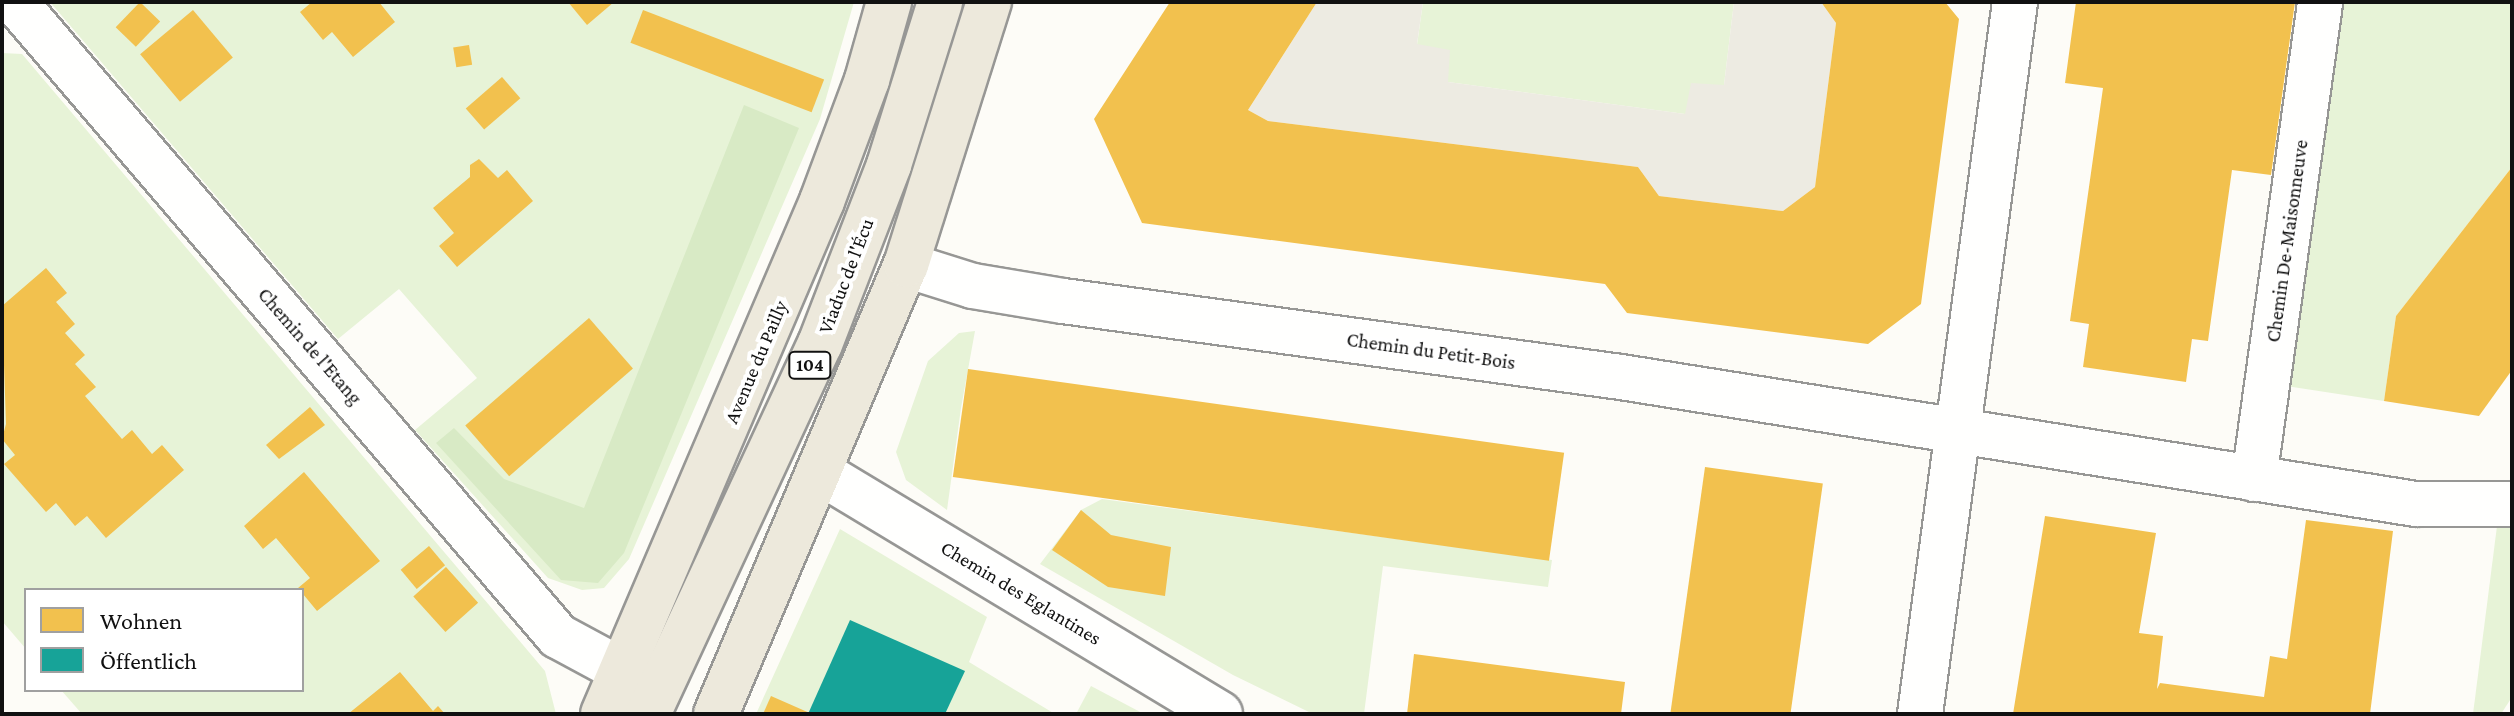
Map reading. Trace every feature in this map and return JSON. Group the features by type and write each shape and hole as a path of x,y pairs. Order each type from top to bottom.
{"main road":[{"name":"Avenue du Pailly","path":"603,714 822,201 867,80 889,2"},
{"name":"Viaduc de l'Écu","path":"648,714 820,344 889,165 940,2"},
{"name":"104","path":"716,714 821,473 906,265 989,2"}],"street":[{"name":"Chemin de l'Etang","path":"15,2 558,636 621,670"},
{"path":"1920,714 2015,2"},
{"name":"Chemin De-Maisonneuve","path":"2254,479 2320,2"},
{"name":"Chemin du Petit-Bois","path":"906,265 973,286 1063,301 1621,377 1958,433"},
{"path":"1958,433 2416,504 2512,504"},
{"name":"Chemin des Eglantines","path":"821,473 1220,714"}],"green space":[{"path":"50,2 854,2 820,119 629,559 604,588 582,590 548,578 415,430 477,378 399,289 338,339"},
{"path":"1423,2 1734,2 1724,85 1685,114 1448,82 1417,45"},
{"path":"2342,2 2512,2 2512,167 2396,316 2384,401 2286,386"},
{"path":"2,53 22,54 545,671 556,714 82,714 63,692 304,692 304,588 24,588 24,647 2,621"},
{"path":"744,105 799,128 624,553 598,583 561,580 436,443 454,428 504,479 584,508"},
{"path":"975,331 947,510 906,480 896,452 928,361 959,333"},
{"path":"1102,499 1552,560 1548,587 1383,566 1364,714 1313,714 1233,675 1040,564 1081,510"},
{"path":"2497,526 2512,527 2512,697 2501,714 2473,714"},
{"path":"840,529 987,617 969,662 1055,714 756,714"},
{"path":"1091,686 1144,714 1076,714"}],"shaded area":[{"path":"1317,2 1423,2 1417,44 1450,50 1448,82 1685,114 1691,83 1724,85 1734,2 1821,2 1836,23 1815,187 1783,211 1659,196 1638,167 1268,121 1248,110"}],"building: Wohnen":[{"path":"140,2 160,21 136,47 116,27"},
{"path":"312,2 379,2 395,22 353,57 332,32 323,40 300,12"},
{"path":"568,2 614,2 587,25"},
{"path":"1170,2 1317,2 1248,110 1268,121 1638,167 1659,196 1783,211 1815,187 1836,23 1821,2 1945,2 1959,19 1921,304 1868,344 1627,313 1605,284 1142,223 1094,119"},
{"path":"2076,2 2295,2 2271,175 2232,170 2208,341 2192,339 2186,382 2083,367 2089,324 2070,321 2103,88 2065,83"},
{"path":"193,10 233,57 180,102 140,54"},
{"path":"643,10 824,80 812,112 630,43"},
{"path":"469,45 472,65 456,67 453,48"},
{"path":"502,77 520,98 484,130 466,108"},
{"path":"479,159 498,178 507,170 533,201 457,267 439,246 454,233 433,208 470,177 470,165"},
{"path":"2512,167 2512,370 2479,416 2384,401 2396,316"},
{"path":"46,268 67,293 56,302 75,324 65,333 85,355 75,364 96,387 85,396 122,439 132,430 152,454 162,445 184,470 106,538 87,516 75,526 56,503 46,512 4,464 15,455 2,439 6,424 2,306"},
{"path":"589,318 633,369 509,476 465,426"},
{"path":"968,369 1564,453 1549,561 953,477"},
{"path":"310,407 325,425 279,459 266,445"},
{"path":"1705,467 1823,484 1790,714 1670,714"},
{"path":"304,472 380,561 317,611 304,595 304,588 298,588 310,578 276,538 263,549 244,526"},
{"path":"1081,510 1111,535 1171,547 1165,596 1108,587 1052,550"},
{"path":"2045,516 2156,533 2139,633 2163,636 2157,689 2160,683 2264,697 2270,656 2287,659 2306,520 2393,531 2370,714 2013,714"},
{"path":"429,546 445,565 417,589 401,570"},
{"path":"446,567 478,603 445,632 413,596"},
{"path":"1414,654 1625,682 1621,714 1407,714"},
{"path":"400,672 433,711 438,706 445,714 348,714"},
{"path":"771,696 812,714 763,714"}],"building: Öffentlich":[{"path":"850,620 965,671 945,714 808,714"}]}
